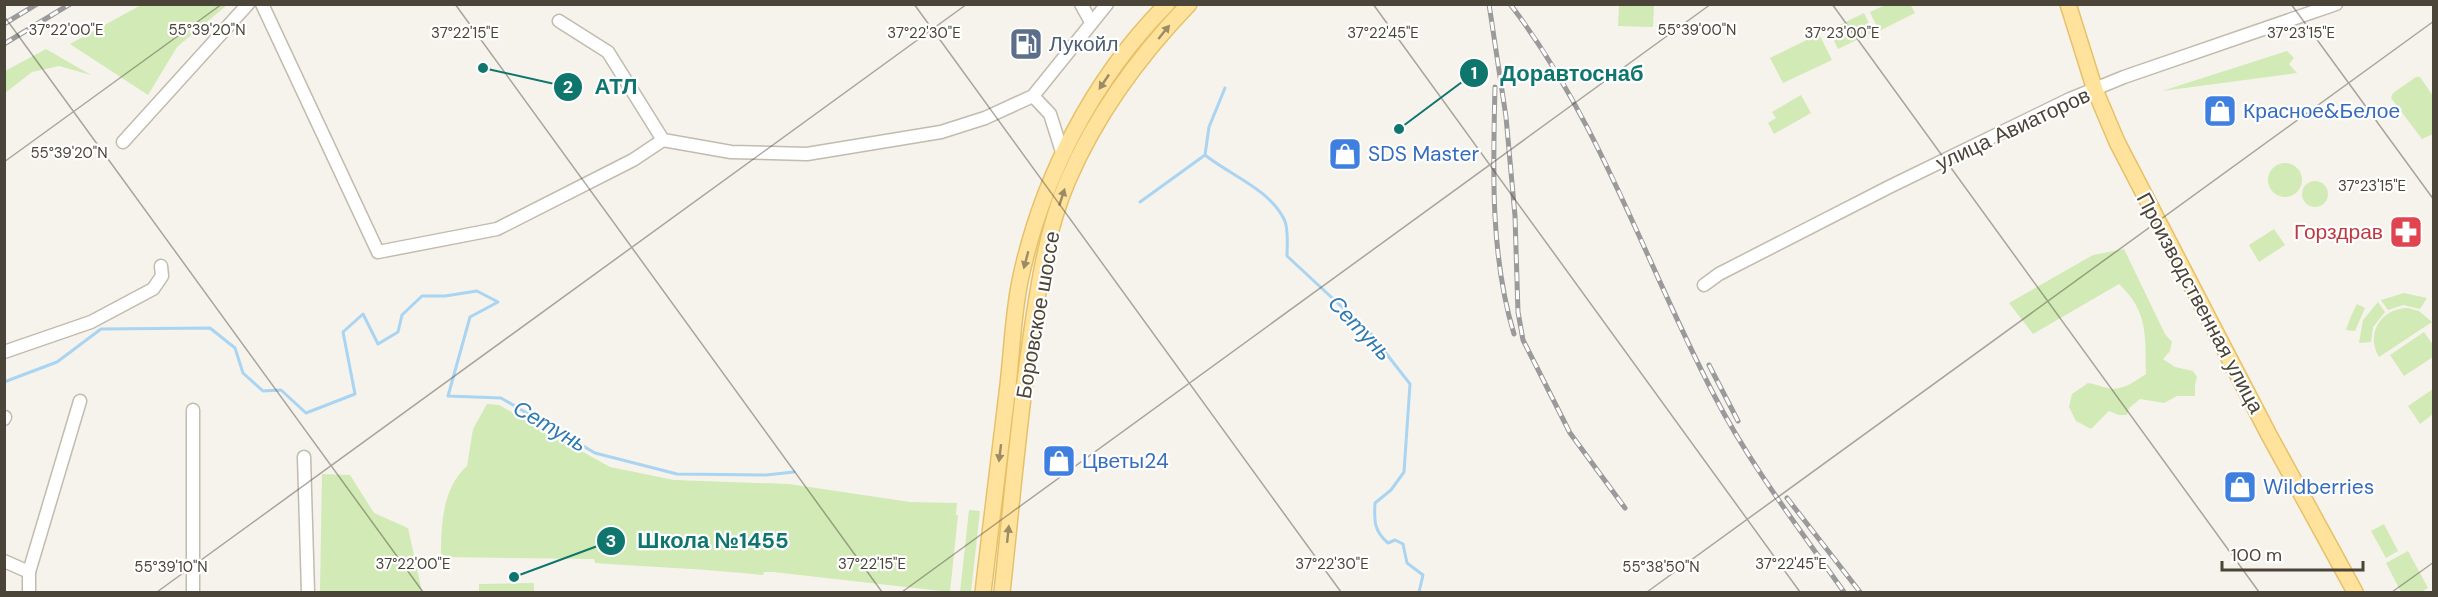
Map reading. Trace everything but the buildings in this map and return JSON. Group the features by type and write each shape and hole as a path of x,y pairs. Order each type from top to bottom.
{"main road":[{"name":"Боровское шоссе","path":"983,592 1020,280 1040,212 1064,155 1090,104 1151,20 1167,4"},
{"name":"Боровское шоссе","path":"1002,592 1024,388 1036,303 1049,238 1067,181 1094,130 1120,89 1171,23 1189,4"},
{"name":"Производственная улица","path":"2068,4 2095,90 2117,142 2355,592"}],"street":[{"path":"123,142 248,4"},
{"path":"262,4 378,252 497,229 633,160 663,140 732,152 807,154 941,132 985,118 1033,96 1107,4"},
{"path":"1081,4 1091,22"},
{"name":"улица Авиаторов","path":"1704,285 1719,274 1891,186 2070,99 2135,73 2336,4"},
{"path":"559,21 608,52 663,140"},
{"path":"1033,96 1050,114 1064,155"},
{"path":"4,352 91,322 153,289 162,276 161,266"},
{"path":"29,592 29,572 80,401"},
{"path":"193,410 193,592"},
{"path":"304,457 309,592"},
{"path":"4,561 29,572"}],"green space":[{"path":"1910,4 1915,13 1879,31 1870,12 1885,5"},
{"path":"141,5 227,5 177,47 148,95 70,44"},
{"path":"1619,5 1654,5 1653,27 1618,26"},
{"path":"1864,13 1873,32 1838,49 1829,30"},
{"path":"1819,34 1832,60 1783,83 1770,58"},
{"path":"46,49 91,75 59,66 32,72 5,93 5,71"},
{"path":"2287,51 2294,58 2289,64 2297,73 2162,91"},
{"path":"2416,77 2420,77 2433,96 2433,134 2422,139 2391,98 2393,93"},
{"path":"1801,95 1811,113 1774,134 1768,123 1776,118 1772,112"},
{"path":"2285,163 2297,168 2302,180 2297,192 2285,197 2273,192 2268,180 2273,168"},
{"path":"2315,181 2324,185 2328,194 2324,203 2315,207 2306,203 2302,194 2306,185"},
{"path":"2274,229 2285,245 2259,262 2249,245"},
{"path":"2124,249 2165,334 2172,342 2170,351 2163,359 2175,367 2193,371 2197,377 2195,396 2177,396 2164,403 2140,399 2129,408 2127,415 2109,411 2091,429 2076,421 2069,407 2072,394 2088,383 2113,389 2123,387 2146,374 2143,326 2136,305 2129,294 2119,284 2033,334 2009,303 2093,255"},
{"path":"2404,293 2427,298 2420,309 2403,305 2388,310 2381,300"},
{"path":"2378,302 2385,312 2373,327 2371,342 2359,343 2363,320"},
{"path":"2357,304 2365,308 2355,331 2346,330 2351,316"},
{"path":"2408,308 2419,311 2432,322 2379,357 2374,340 2378,324 2390,312"},
{"path":"2424,332 2433,345 2433,357 2404,376 2390,355"},
{"path":"2433,389 2433,414 2420,424 2408,406"},
{"path":"487,404 499,405 610,467 674,480 789,484 910,502 957,503 956,515 958,515 950,592 773,572 764,572 763,575 595,563 594,559 441,557 443,520 448,496 452,485 467,466 473,429"},
{"path":"322,474 350,475 374,513 408,528 422,592 320,592"},
{"path":"969,510 980,511 971,592 960,592"},
{"path":"2384,524 2398,551 2386,558 2371,531"},
{"path":"2408,551 2428,588 2421,592 2401,592 2386,563"},
{"path":"534,583 534,592 479,592 479,584"}],"waterway":[{"path":"1205,155 1209,127 1225,88"},
{"name":"Сетунь","path":"1140,202 1205,155 1248,183 1269,199 1284,219 1287,232 1287,256 1371,334 1410,384 1404,472 1391,490 1375,503 1375,515 1377,530 1383,539 1388,543 1395,540 1403,544 1407,563 1423,575 1419,592"},
{"name":"Сетунь","path":"4,382 57,362 101,329 210,328 235,348 243,373 263,391 281,390 306,413 355,394 343,332 363,314 378,344 398,332 402,315 422,296 445,296 477,291 498,302 470,317 448,396 501,398 595,453 677,474 766,475 794,472"}],"railway":[{"path":"4,24 37,4"},
{"path":"4,44 70,4"},
{"path":"1489,4 1506,117 1515,216 1518,312 1523,340 1570,433 1625,508"},
{"path":"1510,4 1542,49 1596,145 1689,346 1728,421 1776,496 1844,592"},
{"path":"1495,87 1494,180 1497,243 1506,304 1514,334"},
{"path":"1709,365 1738,421"},
{"path":"1787,498 1860,592"}],"place":[{"name":"Лукойл","path":"1026,44"},
{"name":"АТЛ","path":"483,68"},
{"name":"Красное&Белое","path":"2220,111"},
{"name":"Доравтоснаб","path":"1399,129"},
{"name":"SDS Master","path":"1345,154"},
{"name":"Горздрав","path":"2406,232"},
{"name":"Цветы24","path":"1059,461"},
{"name":"Wildberries","path":"2240,487"},
{"name":"Школа №1455","path":"514,577"}]}
